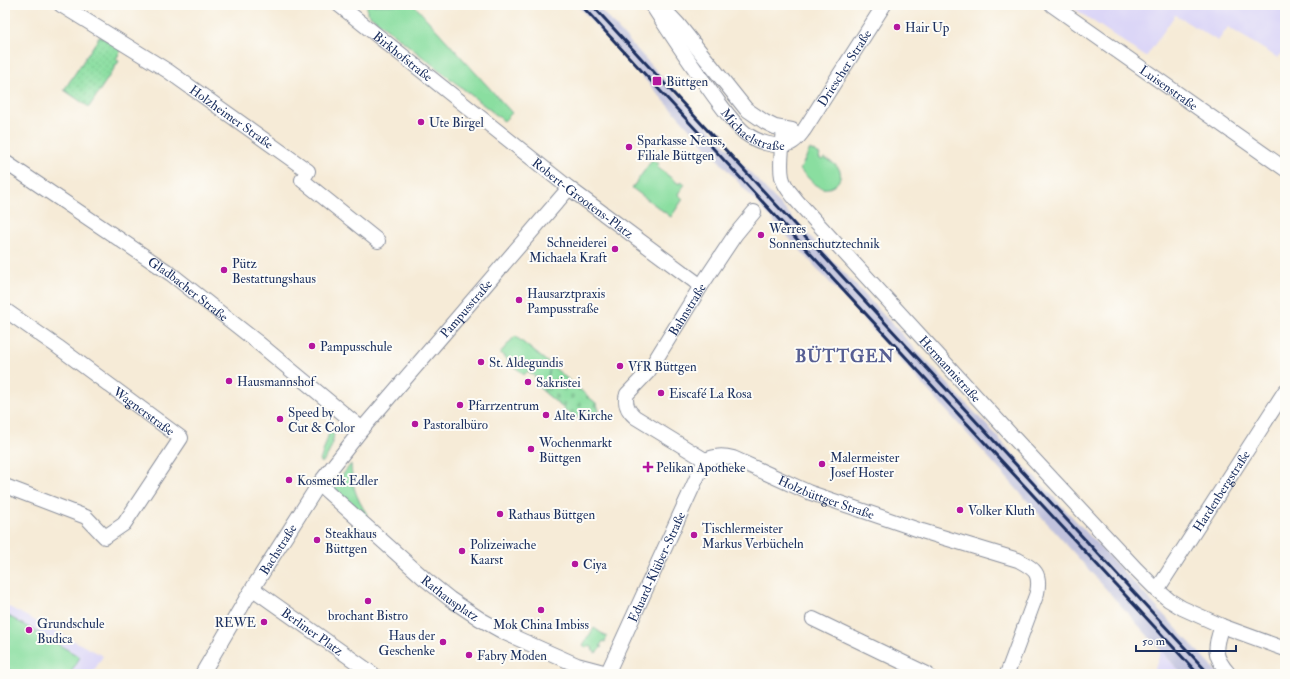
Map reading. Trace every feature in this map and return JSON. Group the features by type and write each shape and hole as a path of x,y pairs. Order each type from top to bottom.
{"street":[{"name":"Holzheimer Straße","path":"61,5 168,71 308,172 302,180 378,241"},
{"name":"Birkhofstraße","path":"339,5 467,107"},
{"name":"Michaelstraße","path":"652,5 698,75 736,123 745,132 752,137 767,143 783,145 793,141 804,130"},
{"name":"Michaelstraße","path":"660,5 678,24 746,109 759,119 784,129 804,130"},
{"name":"Driescher Straße","path":"804,130 884,5"},
{"name":"Luisenstraße","path":"1052,5 1285,169"},
{"name":"Robert-Grootens-Platz","path":"467,107 569,188 701,286"},
{"name":"Hermannistraße","path":"784,129 782,177 787,188 797,201 1018,442 1157,590 1182,608 1222,626 1285,649"},
{"name":"Gladbacher Straße","path":"5,162 171,274 362,429"},
{"name":"Pampusstraße","path":"362,429 569,188"},
{"name":"Bahnstraße","path":"705,460 635,417 627,408 626,398 627,394 648,372 701,286 735,235 754,212"},
{"name":"Wagnerstraße","path":"5,310 58,347 181,438 124,524 105,537 86,517 5,486"},
{"name":"Hardenbergstraße","path":"1157,590 1285,390"},
{"name":"Bachstraße","path":"202,674 319,484 362,429"},
{"name":"Holzbüttger Straße","path":"705,460 715,456 724,455 808,492 922,531 1018,560 1029,566 1037,573 1039,582 1007,674"},
{"name":"Eduard-Klüber-Straße","path":"608,674 705,460"},
{"name":"Rathausplatz","path":"319,484 425,579 462,607 505,633 577,665 608,674"},
{"name":"Berliner Platz","path":"253,589 373,674"},
{"path":"813,619 927,674"},
{"path":"1222,626 1216,643 1216,649 1220,662 1230,674"}],"shaded area":[{"path":"577,5 596,5 734,155 1219,674 1182,674 964,430"},
{"path":"1069,5 1285,5 1285,48 1278,58 1228,27 1218,41 1175,15 1146,57"},
{"name":"Grundschule Budica","path":"5,605 103,656 92,674 5,674"},
{"path":"1161,651 1182,674 1153,674"}],"green space":[{"path":"367,5 414,5 512,113 504,121 367,13"},
{"path":"100,36 122,49 116,59 119,61 89,107 64,90"},
{"path":"810,149 820,155 819,158 822,160 824,158 833,163 839,169 840,178 836,184 830,188 820,187 800,170"},
{"path":"652,160 659,164 657,167 679,184 681,181 685,184 678,194 683,199 671,217 632,188"},
{"path":"515,336 551,365 544,392 536,385 539,380 528,371 524,375 500,353"},
{"path":"551,365 597,404 599,411 593,418 584,410 576,419 544,392"},
{"path":"334,432 331,449 322,463 320,461 329,433"},
{"path":"351,464 355,490 367,514 365,517 333,487"},
{"name":"Grundschule Budica","path":"5,614 80,657 70,674 17,674 5,667"},
{"path":"594,628 607,637 605,642 603,641 600,646 602,647 596,653 592,650 593,648 589,646 587,648 583,645"}],"railway":[{"path":"581,5 1198,674"},
{"path":"592,5 1209,674"}],"place":[{"name":"Hair Up","path":"897,27"},
{"name":"Büttgen","path":"657,81"},
{"name":"Ute Birgel","path":"421,122"},
{"name":"Sparkasse Neuss, Filiale Büttgen","path":"629,147"},
{"name":"Werres Sonnenschutztechnik","path":"761,235"},
{"name":"Schneiderei Michaela Kraft","path":"615,249"},
{"name":"Pütz Bestattungshaus","path":"224,270"},
{"name":"Hausarztpraxis Pampusstraße","path":"519,300"},
{"name":"Pampusschule","path":"312,346"},
{"name":"St. Aldegundis","path":"481,362"},
{"name":"VfR Büttgen","path":"620,366"},
{"name":"Hausmannshof","path":"229,381"},
{"name":"Sakristei","path":"528,382"},
{"name":"Eiscafé La Rosa","path":"661,393"},
{"name":"Pfarrzentrum","path":"460,405"},
{"name":"Alte Kirche","path":"546,415"},
{"name":"Speed by Cut & Color","path":"280,419"},
{"name":"Pastoralbüro","path":"415,424"},
{"name":"Wochenmarkt Büttgen","path":"531,449"},
{"name":"Malermeister Josef Hoster","path":"822,464"},
{"name":"Pelikan Apotheke","path":"648,467"},
{"name":"Kosmetik Edler","path":"289,480"},
{"name":"Volker Kluth","path":"960,510"},
{"name":"Rathaus Büttgen","path":"500,514"},
{"name":"Tischlermeister Markus Verbücheln","path":"694,535"},
{"name":"Steakhaus Büttgen","path":"317,540"},
{"name":"Polizeiwache Kaarst","path":"462,551"},
{"name":"Ciya","path":"575,564"},
{"name":"brochant Bistro","path":"368,601"},
{"name":"Mok China Imbiss","path":"541,610"},
{"name":"REWE","path":"264,622"},
{"name":"Grundschule Budica","path":"29,630"},
{"name":"Haus der Geschenke","path":"443,642"},
{"name":"Fabry Moden","path":"469,655"}],"district":[{"name":"BÜTTGEN","path":"845,356"}]}
